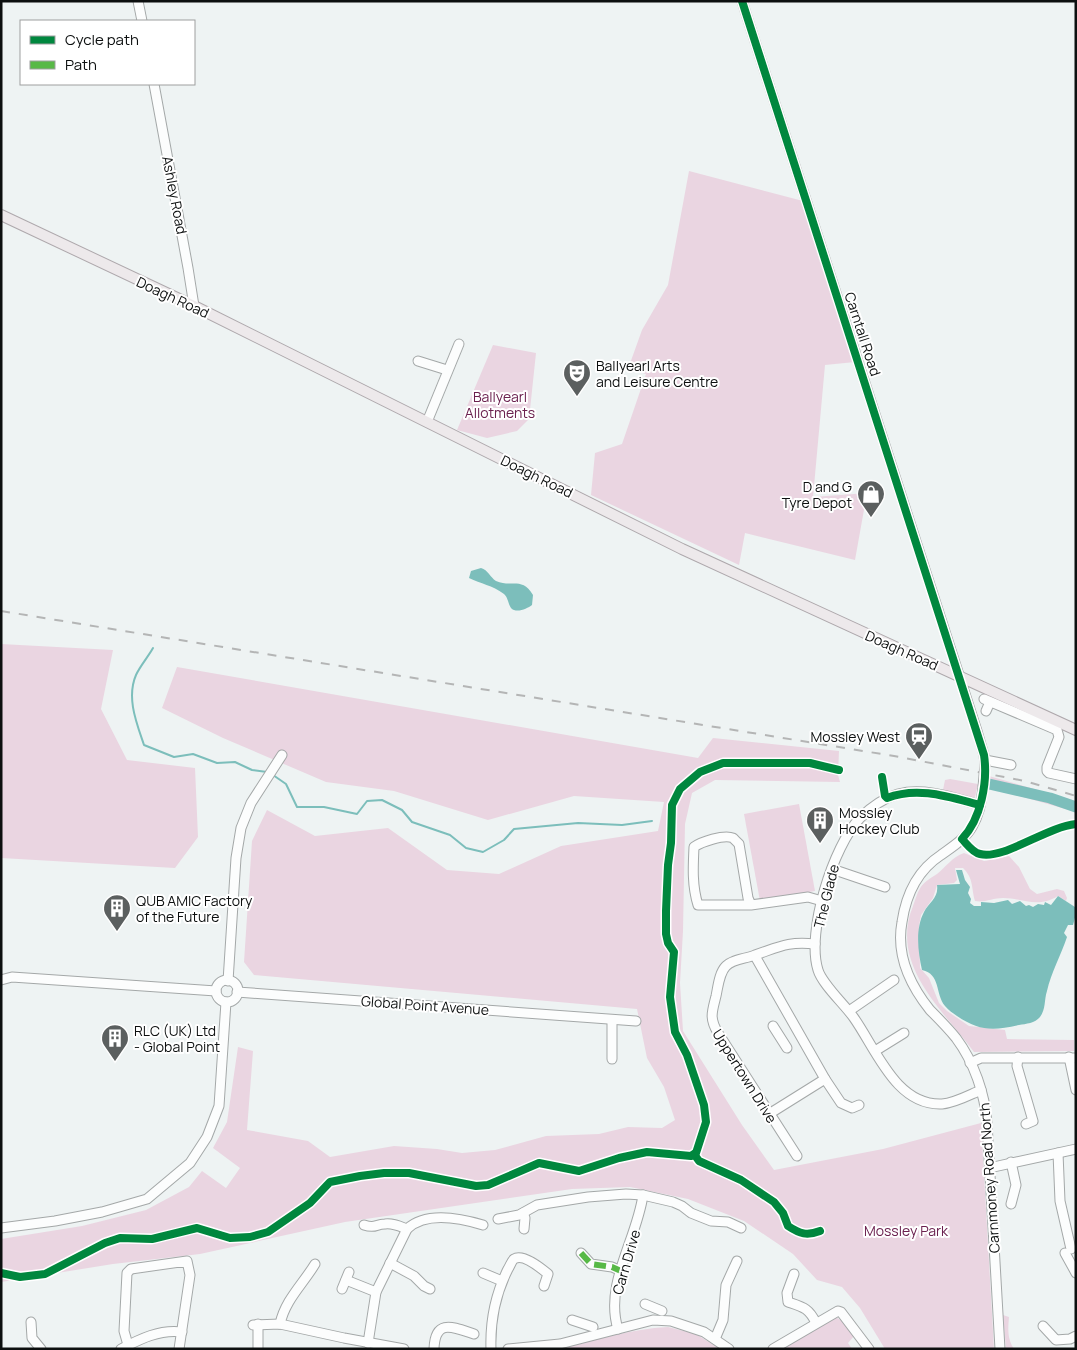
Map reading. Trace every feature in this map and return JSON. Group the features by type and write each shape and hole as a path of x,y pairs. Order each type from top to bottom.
{"main road":[{"name":"Doagh Road","path":"1,215 194,306 682,549 1076,730"}],"street":[{"path":"138,1 142,20"},
{"name":"Carntall Road","path":"742,1 958,675"},
{"name":"Ashley Road","path":"154,85 194,306"},
{"path":"427,422 459,344"},
{"path":"418,361 447,370"},
{"name":"Carnmoney Road North","path":"958,675 985,762 980,805 975,821 968,833 933,860 919,877 908,897 900,933 902,958 915,989 930,1010 956,1039 970,1063 981,1090 986,1113 1000,1349"},
{"path":"986,711 987,701 1057,730 1059,737 1047,771 1076,780"},
{"path":"228,981 236,858 241,828 251,803 282,755"},
{"path":"985,762 1012,766"},
{"name":"The Glade","path":"980,805 950,797 919,792 901,793 887,798 872,807 859,819 840,847 822,901 815,944 818,972 850,1011 883,1066 899,1086 928,1103 950,1102 981,1090"},
{"path":"751,905 748,898 742,855 738,844 733,838 726,837 701,842 694,847 692,874 698,905 751,905 808,897 822,901"},
{"path":"832,869 885,887"},
{"name":"Uppertown Drive","path":"797,1156 711,1019 721,976 726,966 774,947 792,943 815,944"},
{"path":"754,956 825,1080 841,1103 852,1108 859,1105"},
{"path":"1,980 12,977 216,991"},
{"path":"850,1011 894,980"},
{"path":"228,981 235,984 237,992 235,998 226,1002 219,999 216,991 218,985 228,981"},
{"name":"Global Point Avenue","path":"237,992 636,1021"},
{"path":"1,1228 55,1221 102,1212 147,1199 168,1184 190,1163 207,1137 219,1106 226,1002"},
{"path":"612,1020 612,1059"},
{"path":"773,1026 787,1048"},
{"path":"782,1039 795,1028"},
{"path":"875,1051 904,1033"},
{"path":"1018,1057 1017,1066 1033,1121 1026,1124"},
{"path":"970,1063 981,1058 1072,1057 1076,1090"},
{"path":"769,1114 825,1080"},
{"path":"989,1168 1076,1149"},
{"path":"1058,1153 1060,1201 1068,1251 1076,1273"},
{"path":"1011,1162 1016,1186 1011,1204"},
{"path":"498,1219 523,1213 537,1205 588,1197 626,1194 643,1195 673,1202 691,1213 711,1221 728,1222 741,1228"},
{"name":"Carn Drive","path":"618,1329 615,1305 621,1271 641,1212 643,1195"},
{"path":"523,1213 525,1218 524,1229"},
{"path":"368,1342 376,1292 407,1229 414,1223 428,1219 446,1218 483,1225"},
{"path":"364,1225 372,1228 382,1224 394,1224 407,1229"},
{"path":"581,1253 592,1264 612,1267 621,1271"},
{"path":"491,1349 493,1313 502,1281 514,1258 526,1260 540,1266 551,1275 544,1286"},
{"path":"179,1349 182,1332 190,1275 187,1261 131,1269 127,1273 125,1347 159,1333 182,1332"},
{"path":"715,1338 722,1320 726,1285 737,1261"},
{"path":"390,1263 414,1276 430,1289"},
{"path":"280,1324 286,1305 307,1279 315,1264"},
{"path":"483,1273 502,1281"},
{"path":"794,1274 788,1292 788,1302 805,1308 811,1313 816,1323"},
{"path":"346,1281 376,1292"},
{"path":"646,1304 659,1309 653,1320"},
{"path":"773,1349 838,1311 841,1312 869,1349"},
{"path":"508,1349 560,1344 653,1320 670,1321 685,1325 715,1338 729,1349"},
{"path":"582,1338 576,1321 593,1327"},
{"path":"31,1322 32,1338 41,1349"},
{"path":"258,1349 255,1325 280,1324 404,1349"},
{"path":"434,1349 434,1337 440,1329 451,1326 474,1334"},
{"path":"1043,1326 1056,1340 1070,1339 1076,1336"},
{"path":"342,1349 344,1338"}],"green space":[{"path":"689,171 803,201 855,362 825,365 813,497 867,493 855,560 745,533 739,565 591,495 595,453 622,444 646,374 628,369 642,330 668,285"},
{"name":"Ballyearl Allotments","path":"493,345 536,353 529,419 517,431 487,438 457,430"},
{"path":"1,644 113,650 101,709 127,760 195,768 198,837 175,868 1,858"},
{"name":"Mossley Park","path":"177,667 698,758 713,738 839,751 838,775 840,782 715,780 692,793 685,824 680,983 683,1031 742,1125 774,1170 883,1149 981,1123 994,1349 885,1349 860,1308 842,1287 817,1280 793,1254 744,1221 688,1199 630,1187 572,1189 345,1222 200,1254 113,1264 1,1282 1,1239 82,1226 146,1210 189,1187 202,1171 226,1188 240,1168 213,1148 227,1122 238,1047 253,1051 247,1130 308,1141 330,1157 394,1146 462,1153 495,1150 546,1136 599,1134 628,1127 662,1128 675,1120 664,1087 647,1058 637,1009 254,975 244,962 252,841 267,810 315,836 388,828 447,870 499,874 561,846 658,831 664,802 574,796 488,820 394,791 326,782 223,738 162,708"},
{"path":"989,776 1076,801 1076,812 988,787"},
{"path":"950,779 978,784 975,797 967,797 943,790 945,780"},
{"path":"799,804 815,891 760,901 744,814"},
{"path":"964,853 984,861 1009,856 1019,867 1030,889 1037,894 1057,889 1064,891 1067,898 1066,901 1058,896 1043,902 1030,902 1010,898 975,901 969,876 963,868 955,868 957,880 954,883 937,885 933,898 921,915 919,926 920,968 929,978 939,1003 969,1026 1005,1030 1007,1039 1074,1040 1074,1051 974,1052 923,985 914,967 908,948 907,927 913,906 923,884"},
{"path":"1003,1315 1009,1317 1009,1337 1014,1349 1006,1349"},
{"path":"834,1316 844,1322 854,1336 848,1343 852,1349 779,1349"},
{"path":"668,1327 696,1334 720,1349 562,1349 628,1332"}],"water":[{"path":"481,568 496,581 525,586 533,595 532,605 521,610 514,610 504,594 469,578 471,571"},
{"path":"956,870 962,870 965,880 970,887 968,893 971,899 970,903 974,906 981,906 981,902 994,903 1008,900 1012,904 1020,901 1026,906 1033,907 1038,904 1044,905 1045,902 1051,905 1058,896 1075,907 1076,914 1073,925 1068,925 1064,933 1067,937 1049,984 1043,1011 1036,1021 994,1029 972,1025 946,1007 935,980 928,972 922,970 918,941 921,919 937,893 937,885 960,884"}],"waterway":[{"path":"153,648 136,675 132,693 134,711 144,745 174,757 193,754 217,763 235,762 252,770 267,772"},
{"path":"273,775 286,784 297,807 324,807 357,814 367,801 382,800 402,810 412,822 450,835 466,848 483,852 504,840 514,829 578,823 622,825 652,821"},
{"path":"989,784 1050,798 1076,807"}],"railway":[{"path":"1,611 894,756 1025,781 1076,796"}],"marked path":[{"path":"581,1253 591,1264 612,1267 621,1271"}],"cycle path":[{"path":"742,1 984,755 985,777 982,800 969,831 962,839 977,853 990,855 1013,848 1064,826 1076,824"},
{"path":"1,1273 20,1277 45,1274 105,1243 120,1238 152,1239 197,1228 230,1238 250,1237 268,1232 310,1203 330,1182 360,1176 384,1173 409,1173 476,1186 488,1185 539,1163 579,1171 619,1158 647,1152 691,1156 696,1153 706,1122 704,1105 687,1055 675,1032 670,997 674,952 668,943 666,934 666,911 672,805 680,789 700,772 723,763 810,763 839,770"},
{"path":"882,777 887,798 910,793 922,793 945,796 980,805"},
{"path":"694,1154 699,1161 741,1180 774,1202 783,1213 788,1226 792,1229 807,1234 820,1231"}],"place":[{"name":"Ballyearl Arts and Leisure Centre","path":"577,397"},
{"name":"D and G Tyre Depot","path":"871,518"},
{"name":"Mossley West","path":"919,760"},
{"name":"Mossley Hockey Club","path":"820,844"},
{"name":"QUB AMIC Factory of the Future","path":"117,932"},
{"name":"RLC (UK) Ltd - Global Point","path":"115,1062"}]}
